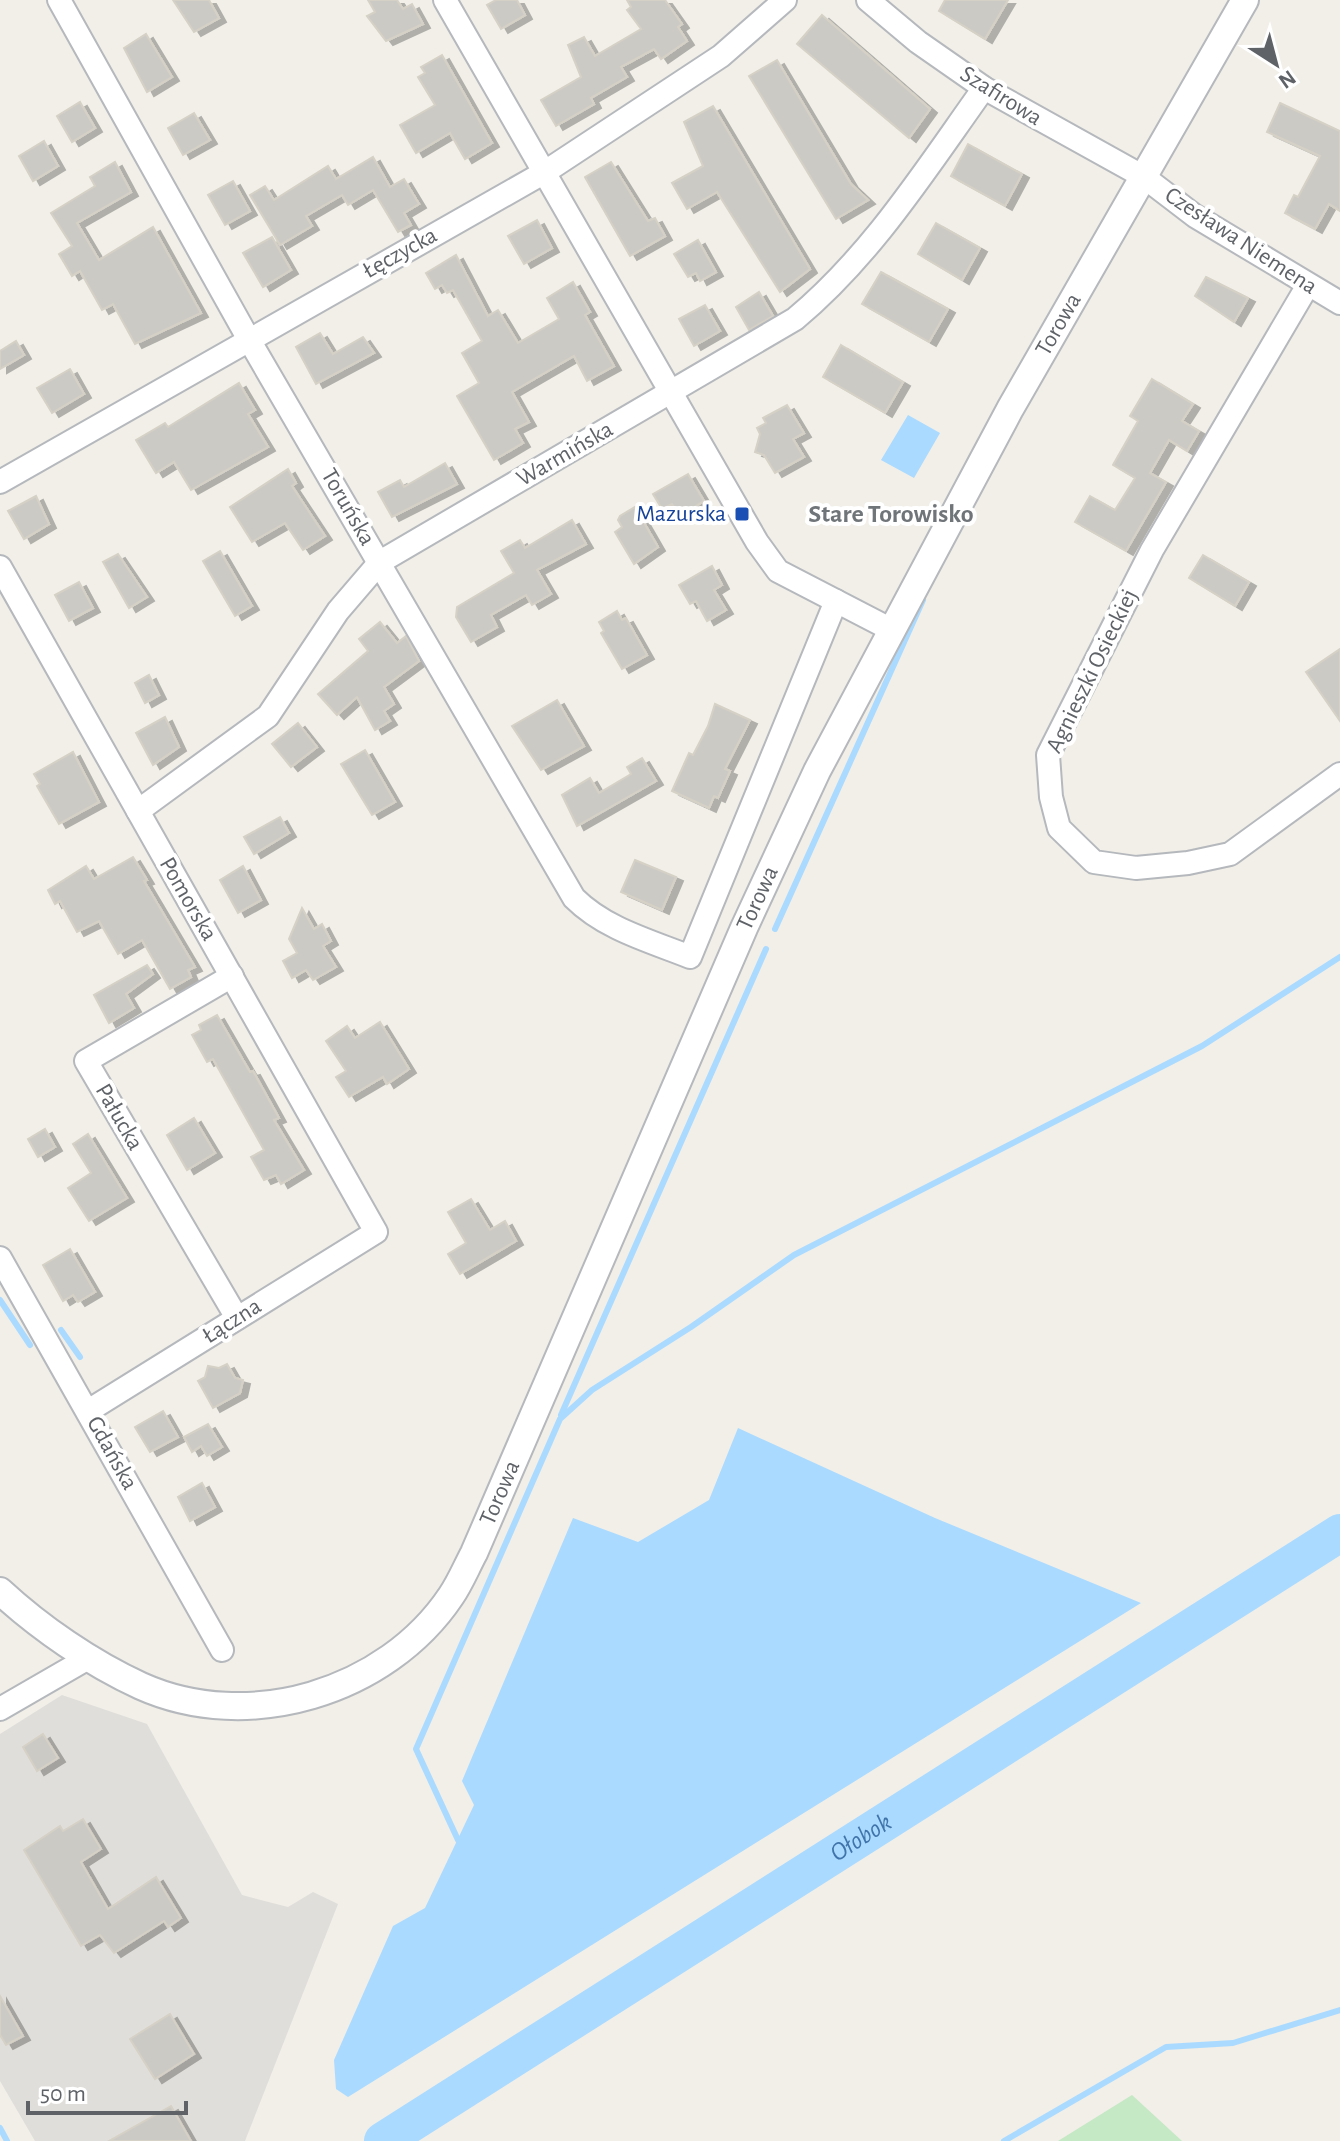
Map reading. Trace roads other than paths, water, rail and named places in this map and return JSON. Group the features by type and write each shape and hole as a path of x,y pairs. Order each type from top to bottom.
{"street":[{"name":"Toruńska","path":"59,0 248,338 574,898 586,910 618,929 690,957 836,601"},
{"path":"445,0 757,542 778,571 890,629"},
{"name":"Łęczycka","path":"0,482 248,338 545,172 721,56 785,0"},
{"name":"Szafirowa","path":"868,0 918,42 984,88 1144,177"},
{"name":"Torowa","path":"0,1591 90,1657 144,1687 226,1707 296,1700 362,1675 403,1647 451,1597 474,1553 744,928 817,771 1010,409 1245,0"},
{"name":"Warmińska","path":"138,811 268,716 338,611 380,562 795,319 850,269 984,88"},
{"name":"Czesława Niemena","path":"1144,177 1195,216 1340,303"},
{"name":"Agnieszki Osieckiej","path":"1308,285 1152,550 1048,755 1051,797 1059,828 1094,862 1136,868 1230,854 1340,774"},
{"name":"Pomorska","path":"0,567 376,1232"},
{"name":"Pałucka","path":"232,976 86,1061 237,1318"},
{"name":"Łączna","path":"88,1411 376,1232"},
{"name":"Gdańska","path":"0,1258 222,1650"},
{"path":"0,1709 90,1657"}],"water":[{"path":"908,415 940,433 914,478 881,460"},
{"path":"738,1428 935,1518 1141,1603 348,2097 336,2089 334,2060 393,1926 425,1908 474,1805 462,1781 573,1518 638,1542 709,1500"}],"waterway":[{"path":"775,929 923,600"},
{"path":"561,1415 766,949"},
{"path":"458,1840 416,1749 560,1419 592,1390 691,1327 794,1255 1202,1046 1340,957"},
{"path":"0,1300 30,1345"},
{"path":"61,1330 80,1357"},
{"name":"Ołobok","path":"383,2141 1340,1533"},
{"path":"1004,2141 1166,2047 1233,2043 1340,2010"},
{"path":"0,2128 7,2141"}],"place":[{"name":"Mazurska","path":"742,514"}],"district":[{"name":"Stare Torowisko","path":"891,514"}]}
